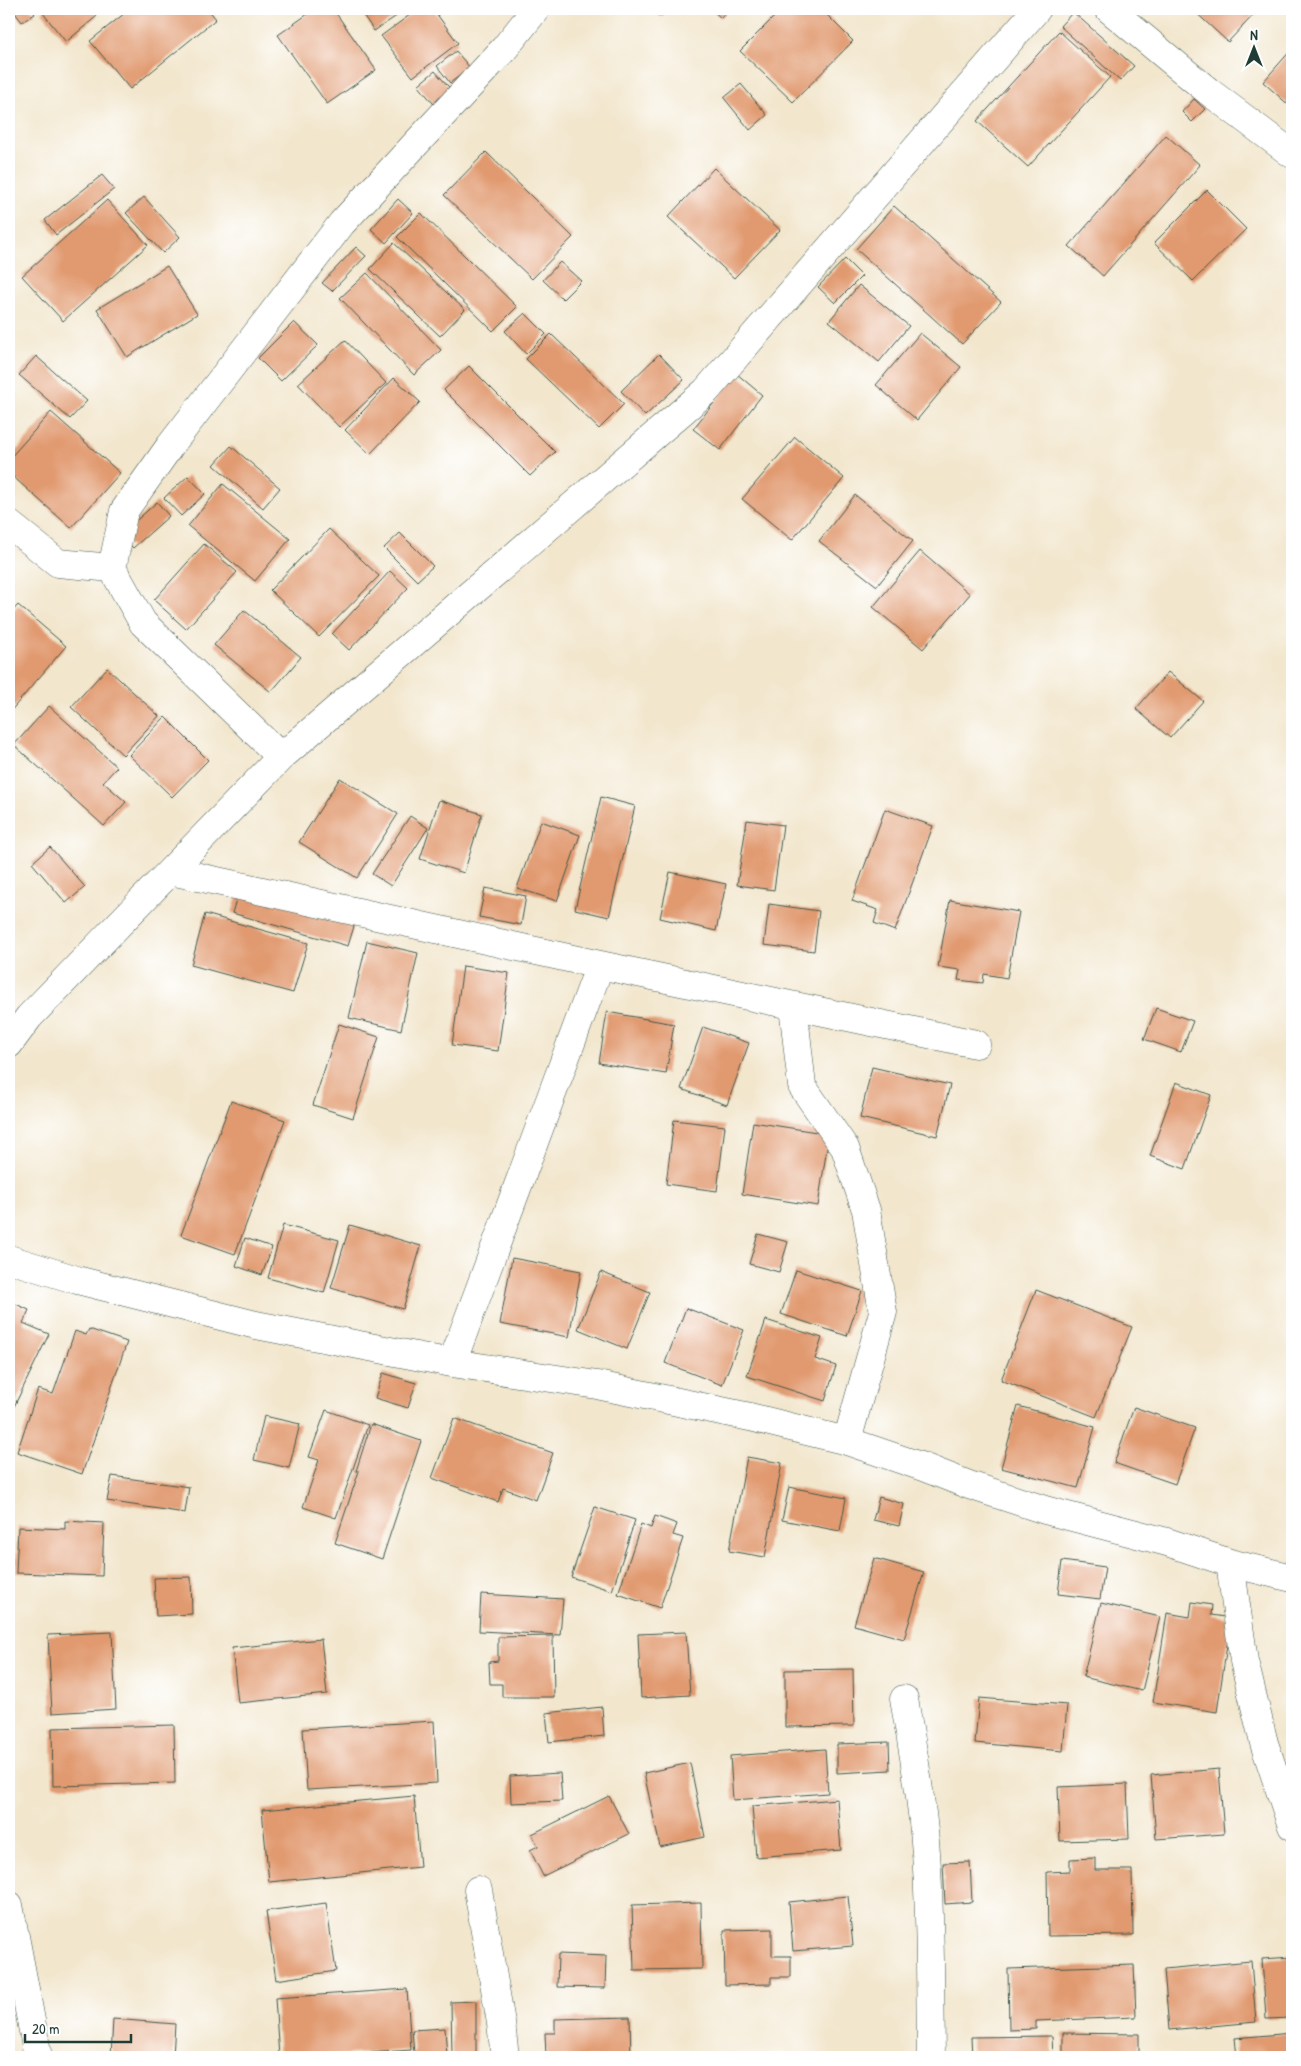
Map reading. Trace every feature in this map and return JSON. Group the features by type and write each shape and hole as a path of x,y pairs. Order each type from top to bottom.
{"street":[{"path":"280,758 143,623 112,568 124,511 170,446 342,223 504,49 536,9"},
{"path":"9,1044 29,1017 280,758 706,391 1037,9"},
{"path":"1109,9 1208,91 1292,154"},
{"path":"9,524 58,563 112,568"},
{"path":"171,871 600,966 976,1044"},
{"path":"452,1363 600,966"},
{"path":"793,1006 802,1086 845,1148 866,1210 883,1312 847,1441"},
{"path":"9,1259 77,1280 256,1325 452,1363 598,1385 750,1417 847,1441 923,1467 969,1486 1045,1510 1167,1542 1230,1563 1292,1578"},
{"path":"1230,1563 1244,1661 1264,1744 1292,1826"},
{"path":"904,1699 918,1783 926,1853 930,1936 931,2057"},
{"path":"478,1890 505,2057"},
{"path":"9,1905 38,2057"}],"building":[{"path":"12,9 31,9 35,14 22,22"},
{"path":"46,9 91,9 97,16 66,42 42,12"},
{"path":"130,9 208,9 216,19 130,89 90,41"},
{"path":"315,9 333,9 376,70 327,104 278,35"},
{"path":"359,9 407,9 374,31"},
{"path":"418,9 433,9 458,43 413,77 381,36"},
{"path":"651,9 668,9 661,17"},
{"path":"711,9 729,9 721,18"},
{"path":"782,9 821,9 853,41 793,102 740,51"},
{"path":"1192,9 1259,9 1228,42"},
{"path":"1073,12 1134,66 1120,81 1060,26"},
{"path":"1059,31 1110,77 1028,167 977,121"},
{"path":"1292,49 1292,108 1263,82"},
{"path":"456,51 470,68 450,83 437,66"},
{"path":"435,71 454,93 437,108 418,85"},
{"path":"741,84 767,115 750,130 724,98"},
{"path":"1194,99 1205,109 1192,122 1182,112"},
{"path":"1166,135 1200,165 1103,276 1069,246"},
{"path":"486,152 573,237 532,279 444,195"},
{"path":"714,168 780,230 734,278 668,217"},
{"path":"102,175 114,189 56,235 45,220"},
{"path":"1207,190 1246,229 1193,281 1154,243"},
{"path":"144,197 180,237 163,253 126,213"},
{"path":"398,199 413,213 386,243 371,229"},
{"path":"107,200 148,245 63,321 22,276"},
{"path":"894,206 1001,302 962,344 856,249"},
{"path":"421,213 517,307 493,331 397,237"},
{"path":"394,243 465,310 440,336 370,269"},
{"path":"356,247 366,256 332,291 322,283"},
{"path":"845,259 862,276 835,303 818,287"},
{"path":"560,262 581,281 563,299 543,280"},
{"path":"167,266 197,314 127,357 97,309"},
{"path":"367,273 441,350 414,375 340,298"},
{"path":"859,285 909,326 879,362 829,321"},
{"path":"525,313 546,334 526,354 505,331"},
{"path":"294,322 318,345 281,381 258,358"},
{"path":"920,333 961,367 917,420 876,385"},
{"path":"551,334 624,404 599,429 526,359"},
{"path":"345,340 386,383 339,427 298,384"},
{"path":"659,354 684,380 645,416 621,391"},
{"path":"36,356 87,401 70,419 19,375"},
{"path":"469,366 555,452 530,476 444,390"},
{"path":"737,374 762,395 720,450 693,429"},
{"path":"394,378 420,402 370,454 345,430"},
{"path":"51,412 120,473 71,528 9,473 9,459"},
{"path":"795,437 844,478 792,540 742,499"},
{"path":"231,446 280,488 263,508 214,465"},
{"path":"188,476 205,494 181,516 164,498"},
{"path":"223,484 290,539 255,581 188,526"},
{"path":"855,495 913,541 877,586 819,541"},
{"path":"157,502 169,516 133,548 120,535"},
{"path":"329,529 379,576 319,637 270,590"},
{"path":"400,533 433,566 417,581 384,548"},
{"path":"204,544 237,572 186,629 154,600"},
{"path":"920,551 970,594 923,649 873,607"},
{"path":"390,571 408,588 349,650 332,634"},
{"path":"18,605 66,646 9,713 9,615"},
{"path":"244,610 301,657 271,692 214,645"},
{"path":"107,668 159,716 123,755 71,707"},
{"path":"1168,672 1203,701 1170,738 1136,709"},
{"path":"49,706 117,767 103,782 126,802 104,826 14,745"},
{"path":"165,717 208,760 172,797 129,755"},
{"path":"340,778 398,814 357,878 299,842"},
{"path":"601,797 635,806 609,917 575,909"},
{"path":"439,800 482,814 464,873 420,859"},
{"path":"885,809 933,826 895,931 874,923 878,910 852,901"},
{"path":"410,816 428,828 391,886 372,874"},
{"path":"747,820 783,825 774,890 737,885"},
{"path":"541,821 580,835 557,901 517,888"},
{"path":"50,847 85,887 66,903 32,863"},
{"path":"670,872 726,884 716,931 660,918"},
{"path":"485,888 526,896 521,925 479,917"},
{"path":"239,890 355,923 348,946 232,913"},
{"path":"950,900 1019,912 1007,978 984,974 983,983 958,980 960,970 938,967"},
{"path":"769,904 819,911 814,951 764,945"},
{"path":"205,914 308,943 293,993 191,965"},
{"path":"367,941 418,953 401,1030 349,1018"},
{"path":"463,966 509,973 498,1051 452,1045"},
{"path":"1156,1008 1193,1021 1181,1052 1144,1039"},
{"path":"607,1012 674,1024 666,1074 599,1063"},
{"path":"339,1024 379,1037 353,1118 313,1105"},
{"path":"703,1027 749,1043 727,1105 681,1089"},
{"path":"872,1067 950,1085 937,1136 860,1118"},
{"path":"1176,1082 1211,1095 1185,1169 1150,1156"},
{"path":"231,1101 285,1120 235,1254 181,1235"},
{"path":"674,1120 725,1126 717,1191 666,1184"},
{"path":"753,1122 829,1134 818,1206 742,1194"},
{"path":"283,1225 339,1240 324,1293 268,1278"},
{"path":"350,1225 421,1246 403,1309 331,1288"},
{"path":"758,1234 788,1242 779,1272 749,1264"},
{"path":"245,1238 272,1247 262,1275 236,1266"},
{"path":"512,1258 581,1271 569,1337 500,1324"},
{"path":"796,1270 862,1291 847,1336 781,1314"},
{"path":"601,1272 650,1292 627,1349 578,1329"},
{"path":"1036,1290 1132,1327 1096,1417 1001,1380"},
{"path":"9,1301 29,1310 23,1323 49,1334 9,1417"},
{"path":"686,1308 744,1330 722,1385 665,1363"},
{"path":"766,1320 822,1338 815,1359 836,1366 825,1401 747,1376"},
{"path":"89,1329 127,1342 82,1474 17,1452 38,1389 53,1394 75,1331 86,1335"},
{"path":"383,1373 416,1383 408,1408 375,1398"},
{"path":"1018,1406 1095,1427 1078,1488 1001,1468"},
{"path":"1134,1407 1195,1428 1175,1484 1114,1463"},
{"path":"326,1410 368,1425 336,1518 303,1507 319,1460 309,1457"},
{"path":"264,1416 300,1424 289,1468 254,1460"},
{"path":"454,1418 553,1453 536,1500 503,1488 498,1502 432,1478"},
{"path":"371,1424 421,1441 382,1559 335,1543 359,1471 356,1471"},
{"path":"747,1457 782,1463 765,1557 729,1551"},
{"path":"112,1476 189,1487 185,1513 107,1501"},
{"path":"789,1487 846,1498 840,1531 782,1520"},
{"path":"879,1497 904,1504 899,1526 873,1520"},
{"path":"595,1507 635,1520 612,1591 571,1577"},
{"path":"655,1516 677,1524 673,1535 683,1538 660,1608 618,1594 641,1524 651,1528"},
{"path":"65,1521 104,1523 102,1576 16,1573 18,1527 65,1529"},
{"path":"874,1558 924,1572 904,1639 854,1625"},
{"path":"1062,1561 1105,1567 1100,1599 1058,1594"},
{"path":"191,1577 192,1614 156,1616 154,1578"},
{"path":"481,1594 563,1599 560,1635 479,1631"},
{"path":"1192,1602 1212,1605 1211,1615 1231,1618 1217,1712 1153,1702 1167,1613 1190,1617"},
{"path":"1101,1603 1160,1617 1142,1691 1083,1677"},
{"path":"112,1632 116,1709 52,1713 48,1635"},
{"path":"686,1632 690,1695 641,1698 638,1634"},
{"path":"553,1636 554,1697 502,1697 502,1684 490,1684 489,1662 498,1661 498,1637"},
{"path":"321,1639 327,1694 238,1703 232,1648"},
{"path":"853,1669 854,1726 785,1727 785,1670"},
{"path":"979,1698 1067,1705 1063,1751 975,1743"},
{"path":"602,1707 604,1736 549,1742 546,1713"},
{"path":"434,1721 437,1783 307,1790 303,1729"},
{"path":"174,1725 175,1783 53,1786 52,1728"},
{"path":"889,1742 890,1770 837,1773 837,1744"},
{"path":"825,1749 828,1793 733,1800 730,1756"},
{"path":"690,1763 705,1837 660,1847 644,1773"},
{"path":"1219,1769 1224,1834 1156,1839 1151,1775"},
{"path":"560,1773 562,1801 511,1803 510,1776"},
{"path":"1127,1784 1129,1839 1060,1841 1058,1787"},
{"path":"414,1796 420,1867 269,1882 262,1810"},
{"path":"609,1796 629,1834 543,1876 530,1850 538,1846 532,1834"},
{"path":"837,1799 841,1850 756,1857 752,1806"},
{"path":"1095,1858 1095,1870 1132,1870 1133,1935 1048,1936 1047,1872 1070,1871 1070,1859"},
{"path":"970,1862 972,1902 945,1904 943,1863"},
{"path":"848,1896 853,1946 793,1951 789,1902"},
{"path":"326,1903 336,1971 276,1980 266,1911"},
{"path":"701,1903 702,1969 634,1970 632,1905"},
{"path":"772,1929 772,1956 791,1956 791,1977 771,1977 771,1984 725,1985 724,1930"},
{"path":"558,1954 606,1956 605,1988 557,1987"},
{"path":"1292,1957 1292,2018 1266,2019 1262,1959"},
{"path":"1251,1961 1256,2022 1169,2030 1164,1969"},
{"path":"1134,1965 1136,2017 1036,2021 1036,2029 1009,2030 1008,1969"},
{"path":"407,1989 411,2050 312,2057 279,2057 275,1998"},
{"path":"476,2001 476,2057 452,2057 451,2002"},
{"path":"630,2017 631,2057 546,2057 545,2033 555,2033 555,2019"},
{"path":"113,2019 175,2024 173,2057 111,2057"},
{"path":"445,2028 447,2057 404,2057 404,2054 414,2053 412,2030"},
{"path":"1063,2033 1139,2034 1139,2057 1063,2057"},
{"path":"1292,2033 1292,2057 1237,2057 1235,2038"},
{"path":"1052,2036 1053,2057 972,2057 971,2037"}]}
